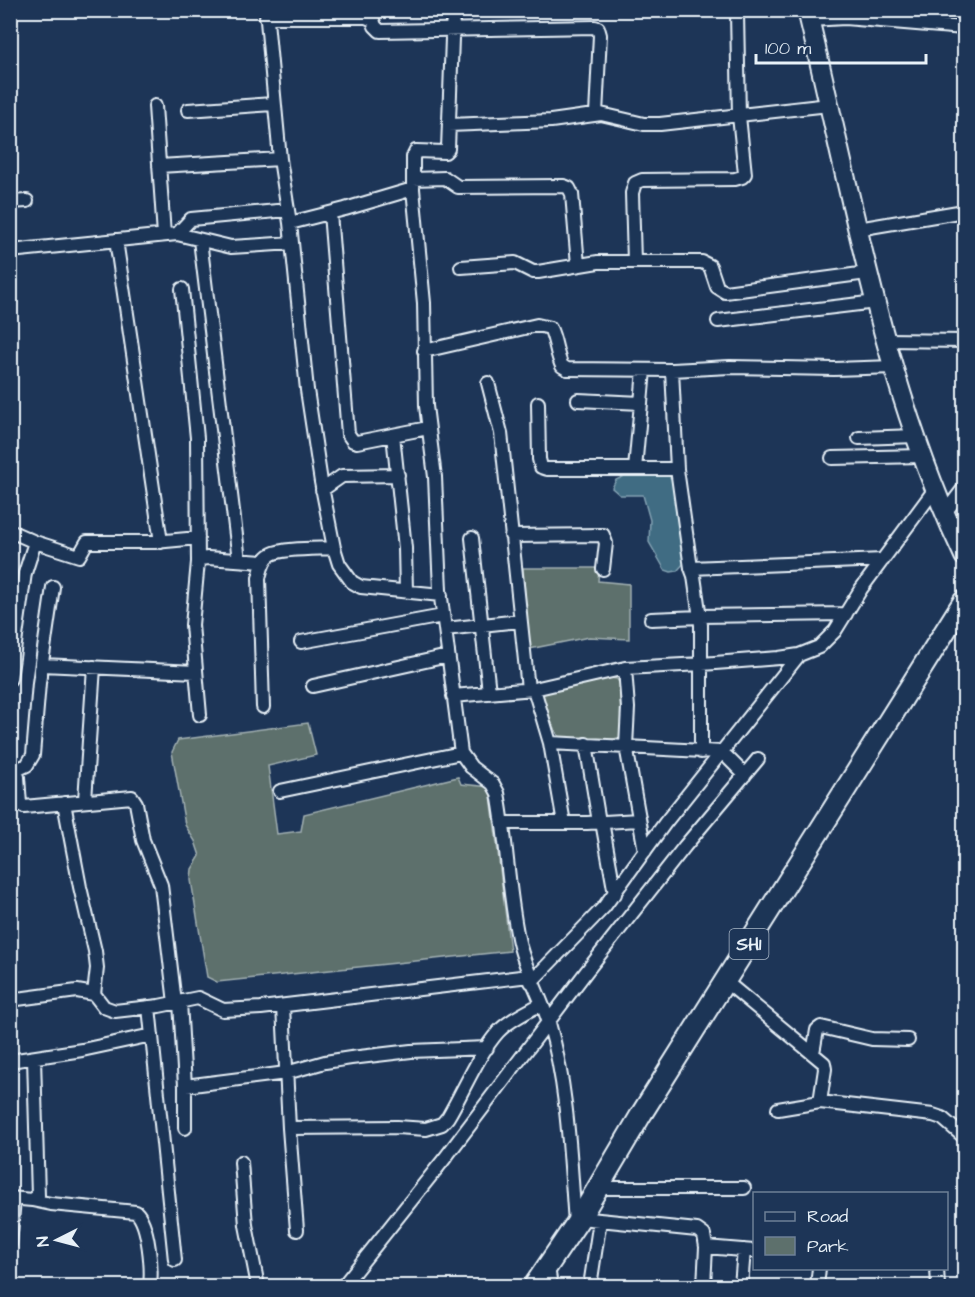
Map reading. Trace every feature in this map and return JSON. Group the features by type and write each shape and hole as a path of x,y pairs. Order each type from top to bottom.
{"main road":[{"name":"SH1","path":"534,1287 549,1277 585,1221 598,1188 642,1113 964,601"}],"street":[{"path":"453,10 447,151 414,152 413,184 424,303 428,428 435,477 444,629 461,753 471,767 493,784 498,793 522,961 549,1022 562,1083 585,1221 590,1287"},
{"path":"634,262 632,192 635,183 642,180 735,179 742,177 746,170 739,116 737,13"},
{"path":"441,595 362,587 352,582 339,564 334,548 322,490 307,390 290,223 273,104 266,14 366,17 373,20 380,31 591,26 598,28 600,35 596,114"},
{"path":"964,28 808,15 867,273 894,367 944,514 964,556"},
{"path":"188,110 273,104"},
{"path":"449,125 551,121 596,114 613,115 644,124 829,105"},
{"path":"155,106 164,235"},
{"path":"159,166 280,159"},
{"path":"290,223 330,213 413,184 444,178 458,187 564,186 569,188 572,194 578,265"},
{"path":"10,202 27,201"},
{"path":"177,234 191,219 288,210"},
{"path":"858,229 964,211"},
{"path":"330,213 348,434 353,441 357,442 428,428"},
{"path":"10,251 177,234 231,247 292,243"},
{"path":"116,240 160,542"},
{"path":"200,240 239,560"},
{"path":"461,267 515,263 533,272 538,272 598,262 708,263 713,271 717,287 725,292 867,273"},
{"path":"182,289 197,438 198,562 192,625 200,715"},
{"path":"718,321 876,302"},
{"path":"424,351 537,325 550,328 562,366 567,369 894,367"},
{"path":"887,340 964,341"},
{"path":"672,369 677,469 700,617 701,752"},
{"path":"634,469 644,370"},
{"path":"488,383 501,433 520,621 531,689 550,743 564,823"},
{"path":"578,400 641,403"},
{"path":"538,403 539,459 541,466 547,469 677,469"},
{"path":"393,435 405,548 406,591"},
{"path":"859,438 916,436"},
{"path":"832,458 923,456"},
{"path":"322,490 342,476 398,475"},
{"path":"944,514 964,488"},
{"path":"453,696 531,689 625,668 799,655 819,647 846,614 935,489"},
{"path":"10,531 35,542 79,556 87,542 160,542 198,538"},
{"path":"511,536 603,536 606,543 603,569"},
{"path":"472,538 489,692"},
{"path":"10,679 16,594 35,542"},
{"path":"263,707 259,578 263,562 271,554 334,548"},
{"path":"198,562 204,558 263,562"},
{"path":"691,568 883,560"},
{"path":"53,587 33,755 27,765 13,769 18,777 20,804 24,807 128,796 132,797 136,803 143,840 160,885 178,1002 185,1086 185,1128"},
{"path":"651,619 846,614"},
{"path":"301,642 443,615"},
{"path":"444,629 520,621"},
{"path":"10,1000 77,991 94,994 109,1010 149,1007 198,998 223,1010 283,1006 530,979 615,894 645,851 799,655"},
{"path":"313,686 448,656"},
{"path":"42,665 196,672"},
{"path":"85,800 94,667"},
{"path":"625,668 628,708 626,746 645,851"},
{"path":"550,743 722,752 745,775"},
{"path":"586,744 615,894"},
{"path":"280,791 461,753"},
{"path":"343,1287 686,846 758,759"},
{"path":"64,802 95,951 97,968 94,994"},
{"path":"503,823 639,820"},
{"path":"725,981 813,1053 825,1067 820,1102"},
{"path":"289,1128 433,1128 442,1124 498,1032 541,1004"},
{"path":"283,1006 297,1230"},
{"path":"149,1007 175,1260"},
{"path":"813,1053 817,1030 821,1027 872,1039 908,1040"},
{"path":"10,1061 152,1035"},
{"path":"185,1086 286,1073 325,1062 351,1058 411,1051 487,1048"},
{"path":"32,1200 38,1196 34,1058"},
{"path":"778,1109 820,1102 933,1115 942,1118 964,1137"},
{"path":"241,1162 246,1225 258,1287"},
{"path":"598,1188 744,1188"},
{"path":"10,1245 12,1198 136,1212 141,1216 145,1228 150,1260 150,1287"},
{"path":"585,1221 697,1230 704,1234 706,1247 704,1287"},
{"path":"706,1247 749,1251 741,1287"},
{"path":"817,1287 819,1270"},
{"path":"937,1270 938,1287"}],"green space":[{"path":"523,568 599,568 598,581 629,584 629,639 589,637 529,649"},
{"path":"610,678 617,679 620,684 621,737 599,741 571,741 559,736 540,692"},
{"path":"308,723 316,755 268,766 277,834 301,831 304,814 458,777 461,784 490,787 510,951 217,982 207,977 191,880 192,869 200,856 195,841 185,825 172,752 178,740"}],"water":[{"path":"631,473 666,473 675,482 685,562 677,571 665,570 649,542 650,520 643,495 620,495 612,488 616,480"}]}
